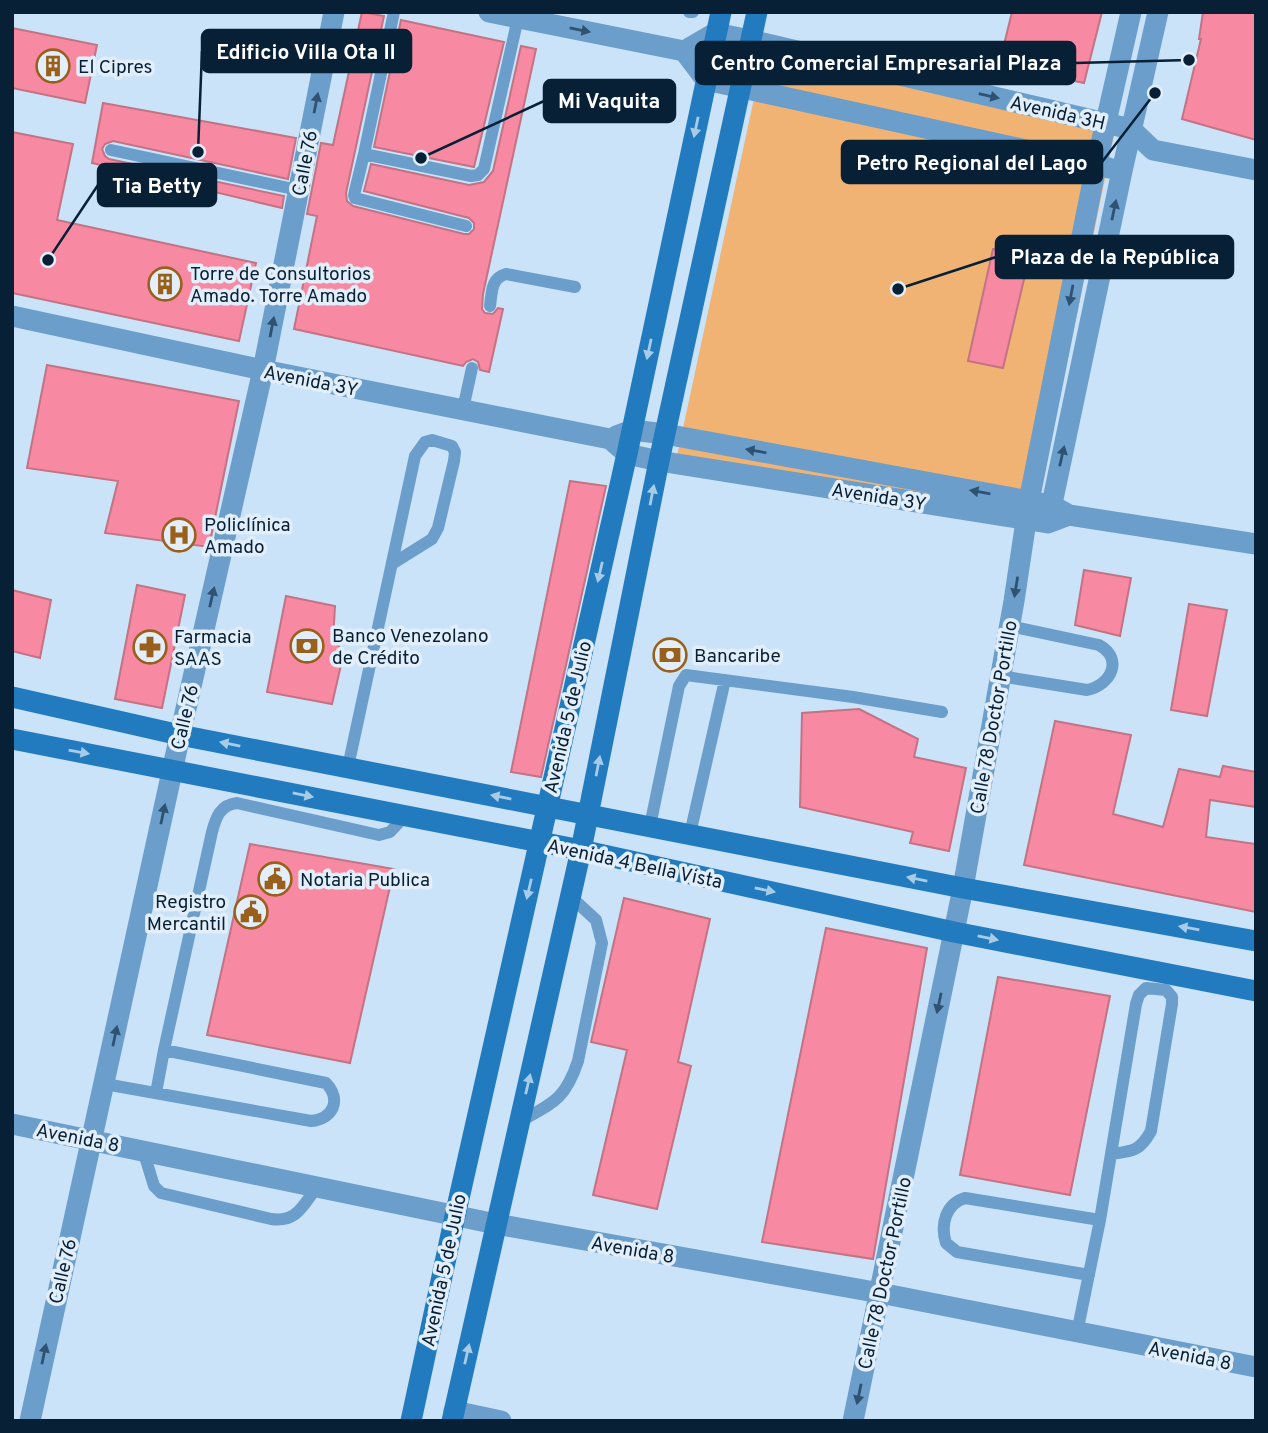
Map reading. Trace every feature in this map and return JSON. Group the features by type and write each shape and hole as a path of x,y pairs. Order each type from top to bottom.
{"main road":[{"name":"Avenida 5 de Julio","path":"453,1416 581,850 659,461 757,12"},
{"name":"Avenida 5 de Julio","path":"411,1421 627,454 718,23"},
{"name":"Avenida 4 Bella Vista","path":"12,697 180,735 963,888 1256,941"},
{"name":"Avenida 4 Bella Vista","path":"12,739 581,850 954,932 1256,991"}],"street":[{"name":"Calle 76","path":"30,1421 180,735 264,370 334,12"},
{"path":"489,12 684,51 706,80 1096,166 1122,171 1153,150 1256,170"},
{"name":"Calle 78 Doctor Portillo","path":"853,1421 963,888 1028,510 1096,166 1131,12"},
{"path":"1056,514 1122,171 1158,12"},
{"path":"684,51 718,23"},
{"name":"Avenida 3H","path":"718,23 750,40 1131,129 1153,150"},
{"name":"Avenida 3Y","path":"12,316 264,370 610,439 627,454 659,461 844,491 1028,510 1256,544"},
{"name":"Avenida 3Y","path":"610,439 632,430 665,434 848,467 1028,510"},
{"path":"844,491 848,467"},
{"name":"Avenida 8","path":"12,1124 455,1216 880,1293 1256,1367"},
{"path":"453,1416 501,1421"}],"lane":[{"path":"394,12 355,198 466,226"},
{"path":"363,154 471,176 478,175 484,169 518,18"},
{"path":"111,150 298,190"},
{"path":"490,306 494,282 498,276 506,274 575,288"},
{"path":"463,410 472,368"},
{"path":"348,767 415,456 425,442 432,440 452,446 455,452 454,461 438,528 432,539 392,564"},
{"path":"1000,676 1087,690 1097,688 1107,680 1112,668 1112,659 1107,650 1098,645 1009,626"},
{"path":"650,827 681,680 686,675 853,697 942,712"},
{"path":"690,834 725,680"},
{"path":"156,1093 212,832 217,814 222,808 237,803 379,835 390,832 405,815"},
{"path":"519,1122 554,1102 566,1090 578,1061 602,943 596,920 570,896"},
{"path":"1077,1333 1100,1220 1111,1153 1136,1004 1139,995 1146,988 1166,990 1172,997 1172,1004 1151,1130 1142,1146 1133,1151 1111,1153"},
{"path":"105,1084 311,1121 327,1117 334,1106 331,1088 319,1080 164,1050"},
{"path":"143,1150 153,1186 161,1193 271,1219 289,1219 295,1215 317,1186"},
{"path":"1089,1275 957,1252 946,1243 945,1223 950,1207 965,1198 1100,1220"}],"shaded area":[{"path":"767,38 1117,121 1036,512 677,456"}],"building":[{"path":"362,12 384,16 346,193 347,201 353,206 464,234 469,234 474,229 474,223 469,218 364,191 371,164 469,185 484,182 493,171 521,46 536,49 483,294 482,309 485,313 493,314 498,308 503,309 489,372 480,370 478,362 473,359 463,366 294,329 317,216 307,214 321,143 333,145"},
{"path":"1012,12 1102,12 1084,83 999,65"},
{"path":"1203,12 1256,12 1256,140 1182,119 1201,39"},
{"path":"401,20 504,42 474,167 374,147"},
{"name":"El Cipres","path":"12,28 97,45 85,103 12,88"},
{"path":"103,103 296,138 288,179 113,141 105,144 102,149 109,159 284,196 282,208 92,163"},
{"path":"12,132 73,144 57,220 256,263 239,341 12,293"},
{"path":"993,249 1030,254 1003,368 968,361"},
{"path":"47,365 239,401 209,547 105,533 118,481 27,468"},
{"path":"570,481 606,486 541,777 511,772"},
{"path":"1084,570 1131,578 1120,636 1075,625"},
{"name":"Farmacia SAAS","path":"137,585 185,595 162,708 115,699"},
{"path":"12,590 51,600 40,658 12,651"},
{"name":"Banco Venezolano de Crédito","path":"286,596 335,606 333,640 344,652 332,704 267,692"},
{"path":"1189,604 1227,610 1207,716 1171,710"},
{"path":"859,709 918,739 914,757 966,768 949,851 910,843 913,832 800,807 802,713"},
{"path":"1055,721 1131,735 1113,814 1163,827 1179,769 1220,777 1223,766 1256,772 1256,807 1210,800 1206,837 1256,844 1256,912 1024,865"},
{"path":"250,844 394,869 350,1063 207,1035"},
{"path":"624,898 710,919 678,1062 691,1066 657,1209 593,1195 627,1050 591,1042"},
{"path":"826,928 927,948 873,1259 762,1242"},
{"path":"998,977 1110,996 1070,1195 960,1175"}],"place":[{"name":"Centro Comercial Empresarial Plaza","path":"1189,60"},
{"name":"El Cipres","path":"53,66"},
{"name":"Petro Regional del Lago","path":"1155,93"},
{"name":"Edificio Villa Ota II","path":"198,152"},
{"name":"Mi Vaquita","path":"421,158"},
{"name":"Tia Betty","path":"48,260"},
{"name":"Torre de Consultorios Amado. Torre Amado","path":"165,284"},
{"name":"Plaza de la República","path":"898,289"},
{"name":"Policlínica Amado","path":"179,535"},
{"name":"Banco Venezolano de Crédito","path":"307,646"},
{"name":"Farmacia SAAS","path":"150,647"},
{"name":"Bancaribe","path":"670,655"},
{"name":"Notaria Publica","path":"275,879"},
{"name":"Registro Mercantil","path":"251,912"}]}
